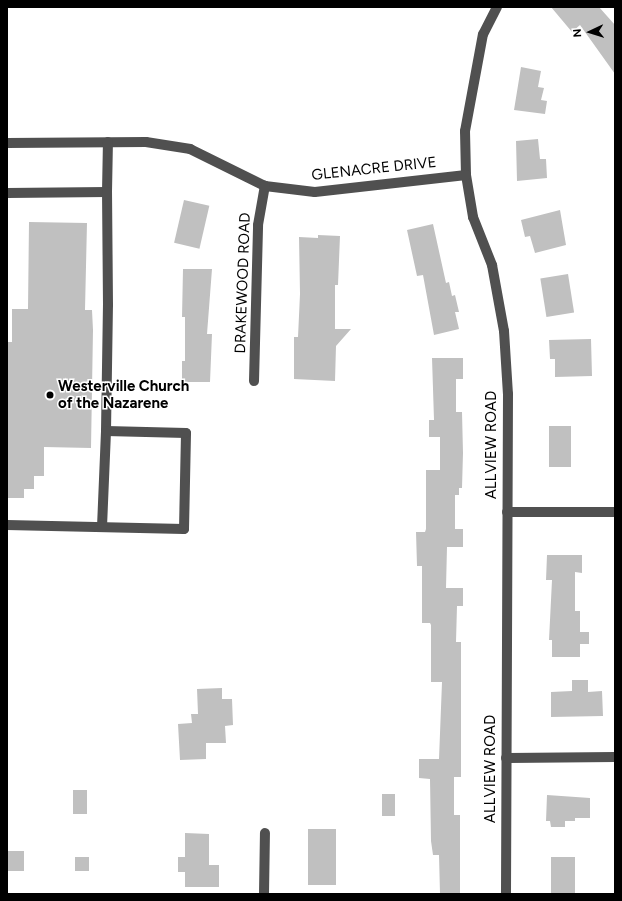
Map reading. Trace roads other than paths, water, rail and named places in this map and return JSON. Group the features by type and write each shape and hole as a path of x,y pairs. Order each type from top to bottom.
{"street":[{"name":"ALLVIEW ROAD","path":"497,7 483,34 472,86 465,131 466,175 473,217 492,265 504,331 508,394 506,894"},
{"path":"102,527 106,431 108,304 108,142"},
{"name":"GLENACRE DRIVE","path":"7,143 146,142 190,149 265,186 315,192 466,175"},
{"name":"DRAKEWOOD ROAD","path":"254,381 258,225 265,186"},
{"path":"7,193 107,192"},
{"path":"7,525 184,528 186,433 106,431"},
{"path":"507,512 615,512"},
{"path":"506,758 615,758"},
{"path":"264,894 265,833"}],"place":[{"name":"Westerville Church of the Nazarene","path":"50,395"}]}
